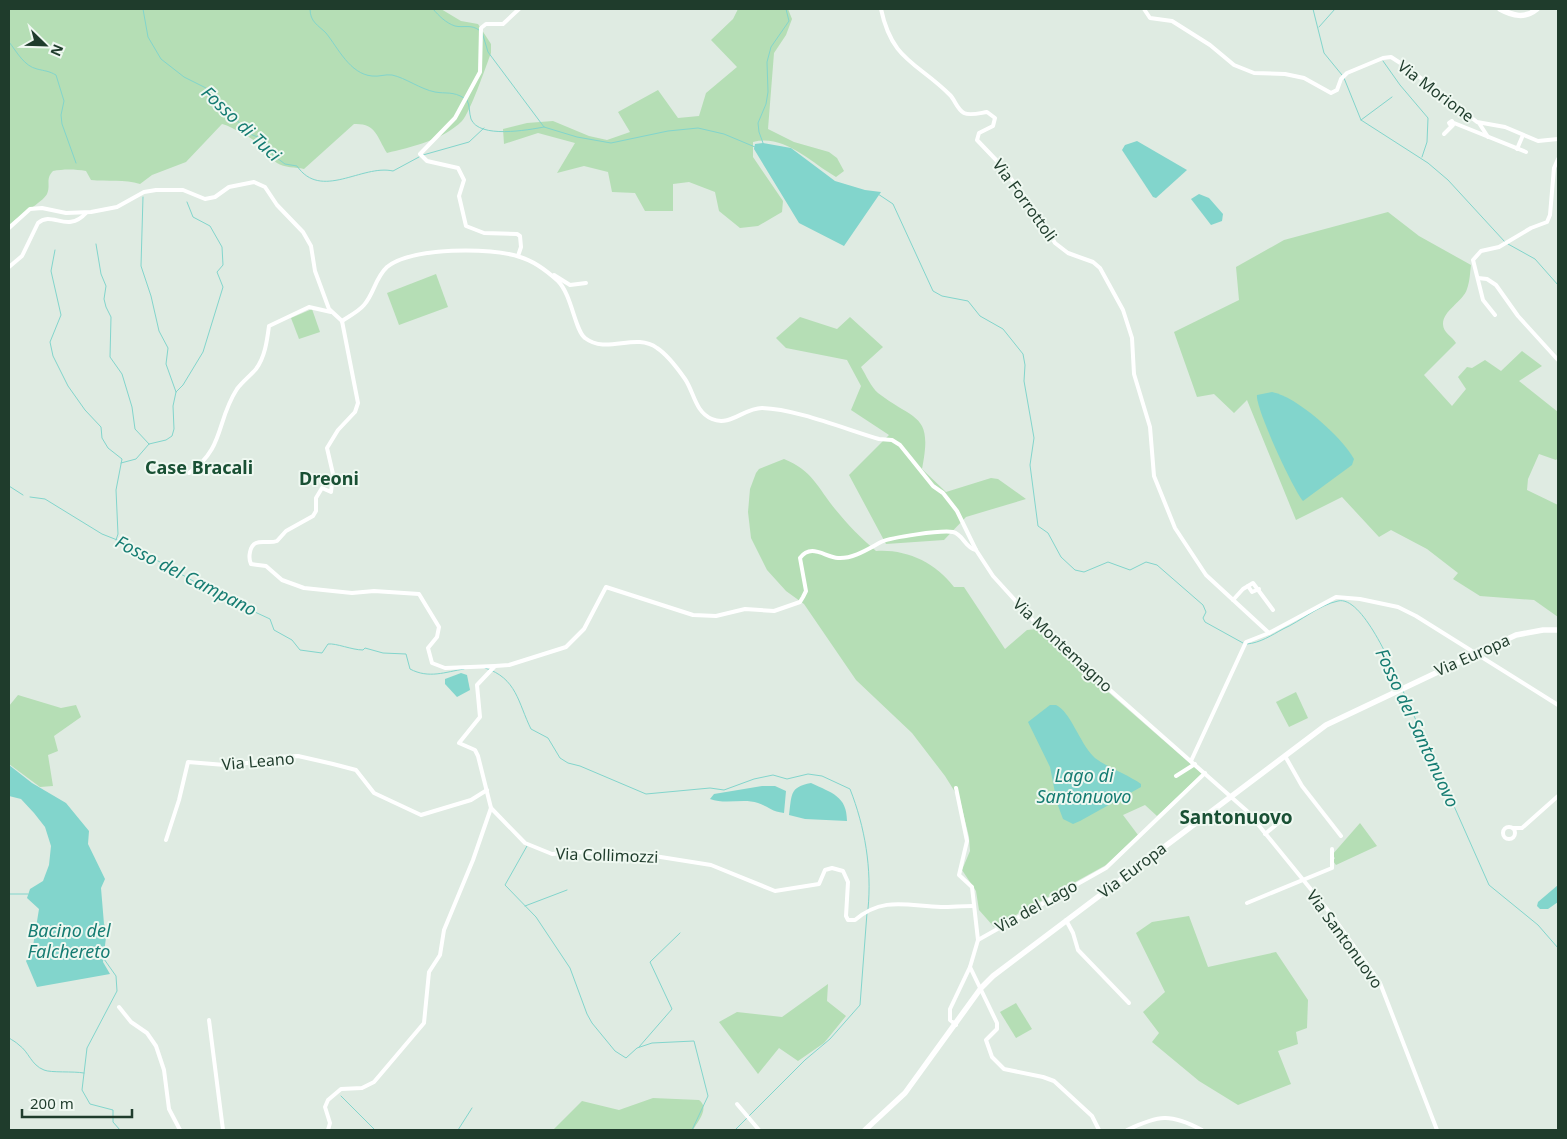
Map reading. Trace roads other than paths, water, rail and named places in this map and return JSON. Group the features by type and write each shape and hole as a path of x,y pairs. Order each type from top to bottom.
{"main road":[{"path":"1500,9 1520,16 1537,9"},
{"name":"Via Europa","path":"865,1130 896,1102 956,1025 981,988 993,976 1285,754 1326,725 1475,653 1522,634 1558,630"}],"street":[{"path":"518,256 521,247 520,236 516,234 484,233 466,226 459,196 464,180 458,168 427,161 420,154 454,118 480,72 480,28 486,24 503,24 519,9"},
{"name":"Via Forrottoli","path":"881,9 900,55 947,92 959,110 968,114 987,112 995,118 993,126 979,133 977,140 998,162 1036,211 1055,243 1068,253 1092,262 1102,272 1123,310 1132,338 1134,374 1150,427 1157,484 1175,528 1206,576 1269,633"},
{"name":"Via Morione","path":"1144,9 1150,18 1172,22 1210,45 1234,65 1254,73 1285,74 1304,78 1331,93 1337,90 1343,77 1383,58 1391,57 1479,123 1505,127 1540,141 1558,139"},
{"path":"1479,123 1488,137"},
{"path":"1444,134 1452,125 1526,152"},
{"path":"1517,149 1523,135"},
{"path":"1495,316 1483,300 1473,263 1477,254 1506,243 1531,228 1547,222 1550,216 1554,168 1558,159"},
{"path":"9,228 30,210 42,208 66,213 86,213 117,207 144,192 183,190 205,199 215,198 229,187 254,182 265,187 277,205 303,232 311,246 315,271 332,313"},
{"path":"9,267 22,256 36,227 42,220 50,219 68,223 79,219 86,213"},
{"name":"Via Montemagno","path":"342,320 364,306 382,273 389,266 406,257 447,251 489,250 518,256 544,269 559,283 572,303 581,334 586,340 600,346 631,341 657,347 687,381 693,397 710,419 722,422 760,408 787,412 879,439 892,440 900,445 932,486 952,504 976,550 993,576 1041,629 1230,795"},
{"path":"544,269 570,285 586,283"},
{"path":"1478,278 1487,279 1496,285 1518,316 1558,360"},
{"path":"189,473 200,466 218,442 222,421 237,389 259,364 268,341 269,326 309,307 332,313 342,320 358,403 356,412 338,430 327,448 333,474 331,492 322,488 316,498 316,511 313,516 286,531 277,541 274,543 259,541 254,544 250,550 249,560 252,564 269,568 282,580 304,588 352,593 374,591 419,594 439,627 437,637 428,648 432,663 445,668 509,665 566,648 584,629 606,587 693,615 716,616 746,609 774,612 800,602 803,598 806,591 800,558 810,551 816,550 841,558 867,551 887,540 906,536 951,532 958,534 970,549 976,550"},
{"path":"1232,600 1248,586 1252,592 1259,590 1273,610"},
{"path":"1176,776 1193,762 1246,644 1336,597 1349,597 1407,611 1558,705"},
{"path":"328,1130 330,1123 325,1107 329,1099 343,1088 362,1088 374,1082 424,1025 429,972 440,955 444,930 473,860 491,808 475,750 459,743 480,717 477,685 496,666"},
{"path":"1285,754 1300,784 1340,836"},
{"name":"Via Leano","path":"166,840 179,800 188,762 225,765 258,762 278,757 306,758 356,770 374,793 421,815 471,800 487,790"},
{"name":"Via del Lago","path":"978,940 1106,868 1205,773"},
{"path":"956,788 966,841 960,875 972,887 978,940 970,967 950,1009 950,1020 956,1025"},
{"name":"Via Santonuovo","path":"1230,795 1265,834 1352,941 1380,983 1437,1130"},
{"path":"1513,828 1522,828 1558,796"},
{"name":"Via Collimozzi","path":"491,808 525,843 556,855 576,852 648,854 711,864 776,891 815,886 822,880 825,870 838,869 843,871 848,882 846,916 848,920 855,920 868,911 893,903 942,907 973,906"},
{"path":"1265,834 1283,819 1285,814"},
{"path":"1247,903 1333,868 1330,854 1332,849"},
{"path":"1066,920 1074,933 1078,950 1129,1003"},
{"path":"970,967 997,1023 998,1028 986,1040 992,1057 1004,1069 1054,1081 1092,1116 1099,1130"},
{"path":"119,1007 131,1022 147,1033 156,1046 164,1070 169,1109 180,1130"},
{"path":"209,1020 222,1130"},
{"path":"737,1104 760,1130"},
{"path":"1127,1130 1160,1117 1179,1118 1202,1130"}],"water":[{"path":"1137,141 1187,170 1156,198 1153,197 1122,150 1125,145"},
{"path":"763,143 791,148 835,181 865,190 881,192 844,246 799,223 754,149 755,144"},
{"path":"1199,194 1209,198 1223,214 1222,221 1211,225 1191,199"},
{"path":"1272,392 1293,401 1318,419 1340,440 1354,459 1352,465 1303,501 1276,449 1258,403 1257,395"},
{"path":"461,673 467,675 470,690 457,697 445,684 445,679"},
{"name":"Lago di Santonuovo","path":"1050,705 1056,705 1061,708 1093,756 1141,784 1141,787 1073,824 1063,819 1057,803 1050,767 1028,722"},
{"name":"Bacino del Falchereto","path":"9,765 32,783 66,803 89,831 88,844 105,879 101,888 104,924 107,929 103,962 110,974 37,987 26,961 32,952 39,909 27,898 30,889 43,881 49,865 51,846 45,827 34,813 21,799 9,796"},
{"path":"811,783 837,796 844,806 847,821 805,819 789,815 791,797 795,790"},
{"path":"762,786 775,786 786,791 784,813 752,802 716,801 710,799 714,794"},
{"path":"1558,885 1558,902 1548,909 1540,909 1537,906 1538,902"}],"waterway":[{"name":"Fosso di Tuci","path":"143,9 148,37 161,59 184,77 206,88 250,134 263,139 273,155 285,164 297,166 307,176 318,181 330,181 368,172 393,171 419,157"},
{"path":"310,9 311,17 315,23 326,33 345,59 357,71 372,76 392,75 403,78 429,91 453,94 464,98"},
{"path":"433,9 452,25 473,27 479,30"},
{"name":"Fosso del Santonuovo","path":"763,143 758,123 766,104 768,92 767,62 771,47 789,21 786,9"},
{"path":"1313,9 1324,53 1342,75"},
{"path":"1319,27 1335,9"},
{"path":"482,32 488,52 544,127 577,137 611,143 668,131 698,128 724,134 755,147"},
{"path":"9,42 28,65 56,75 64,101 61,115 62,124 76,163"},
{"path":"1383,61 1400,85 1428,118 1427,142 1422,157"},
{"path":"1344,78 1361,120 1428,163 1448,180 1505,242"},
{"path":"1361,120 1392,97"},
{"path":"467,100 471,119 476,125 484,129 504,132 544,127"},
{"name":"Fosso di Tuci","path":"423,155 469,142 484,128"},
{"name":"Fosso del Santonuovo","path":"878,194 893,204 933,291 942,296 968,301 980,316 1003,329 1023,354 1025,365 1024,381 1034,438 1030,465 1038,526 1048,533 1061,557 1075,570 1084,572 1108,562 1130,570 1146,562 1157,565 1203,605 1206,612 1203,618 1205,622 1243,643"},
{"path":"143,197 141,266 151,296 159,331 168,348 166,364 176,392"},
{"path":"121,463 136,459 149,444 166,440 172,436 174,429 173,406 176,392 183,385 203,352 223,287 217,272 223,265 222,247 210,226 193,217 187,202"},
{"path":"96,244 101,274 106,286 104,299 111,317 110,357 122,374 132,407 135,429 149,444"},
{"path":"1508,244 1535,259 1558,285"},
{"path":"55,250 51,271 61,315 50,342 53,356 68,386 85,410 101,427 102,438 108,448 122,459 116,490 118,534 116,540"},
{"name":"Fosso del Campano","path":"9,486 23,495"},
{"name":"Fosso del Campano","path":"30,497 45,499 102,534 130,545 216,594 270,619 274,630 292,640 300,650 322,653 328,644 331,644 359,650 365,648 383,653 406,654 410,669 424,674 437,674 464,669"},
{"name":"Fosso del Santonuovo","path":"1247,644 1266,638 1331,603 1338,601 1347,602 1357,609 1375,635 1401,687"},
{"name":"Fosso del Campano","path":"485,668 496,672 510,685 531,729 548,738 560,758 568,763 580,766 646,794 710,788 724,790 754,779 773,775 787,779 808,774 822,776 850,789 860,818 866,848 869,879 868,909"},
{"name":"Fosso del Santonuovo","path":"1403,691 1489,885 1538,925 1558,948"},
{"path":"527,846 505,885 536,917 570,968 587,1014 615,1051 626,1058 637,1048 652,1043 694,1041 708,1096 692,1130"},
{"path":"525,906 567,890"},
{"path":"9,894 28,894"},
{"name":"Fosso del Campano","path":"735,1130 805,1060 830,1039 860,1005 867,913"},
{"path":"639,1047 672,1009 650,962 680,933"},
{"path":"104,959 116,976 117,991 87,1048 82,1090 90,1104 113,1110 113,1122 120,1130"},
{"path":"9,1038 17,1043 36,1065 44,1070 84,1073"},
{"path":"341,1096 375,1130"},
{"path":"458,1130 472,1108"}],"district":[{"name":"Case Bracali","path":"199,468"},
{"name":"Dreoni","path":"329,479"},
{"name":"Santonuovo","path":"1236,817"}]}
